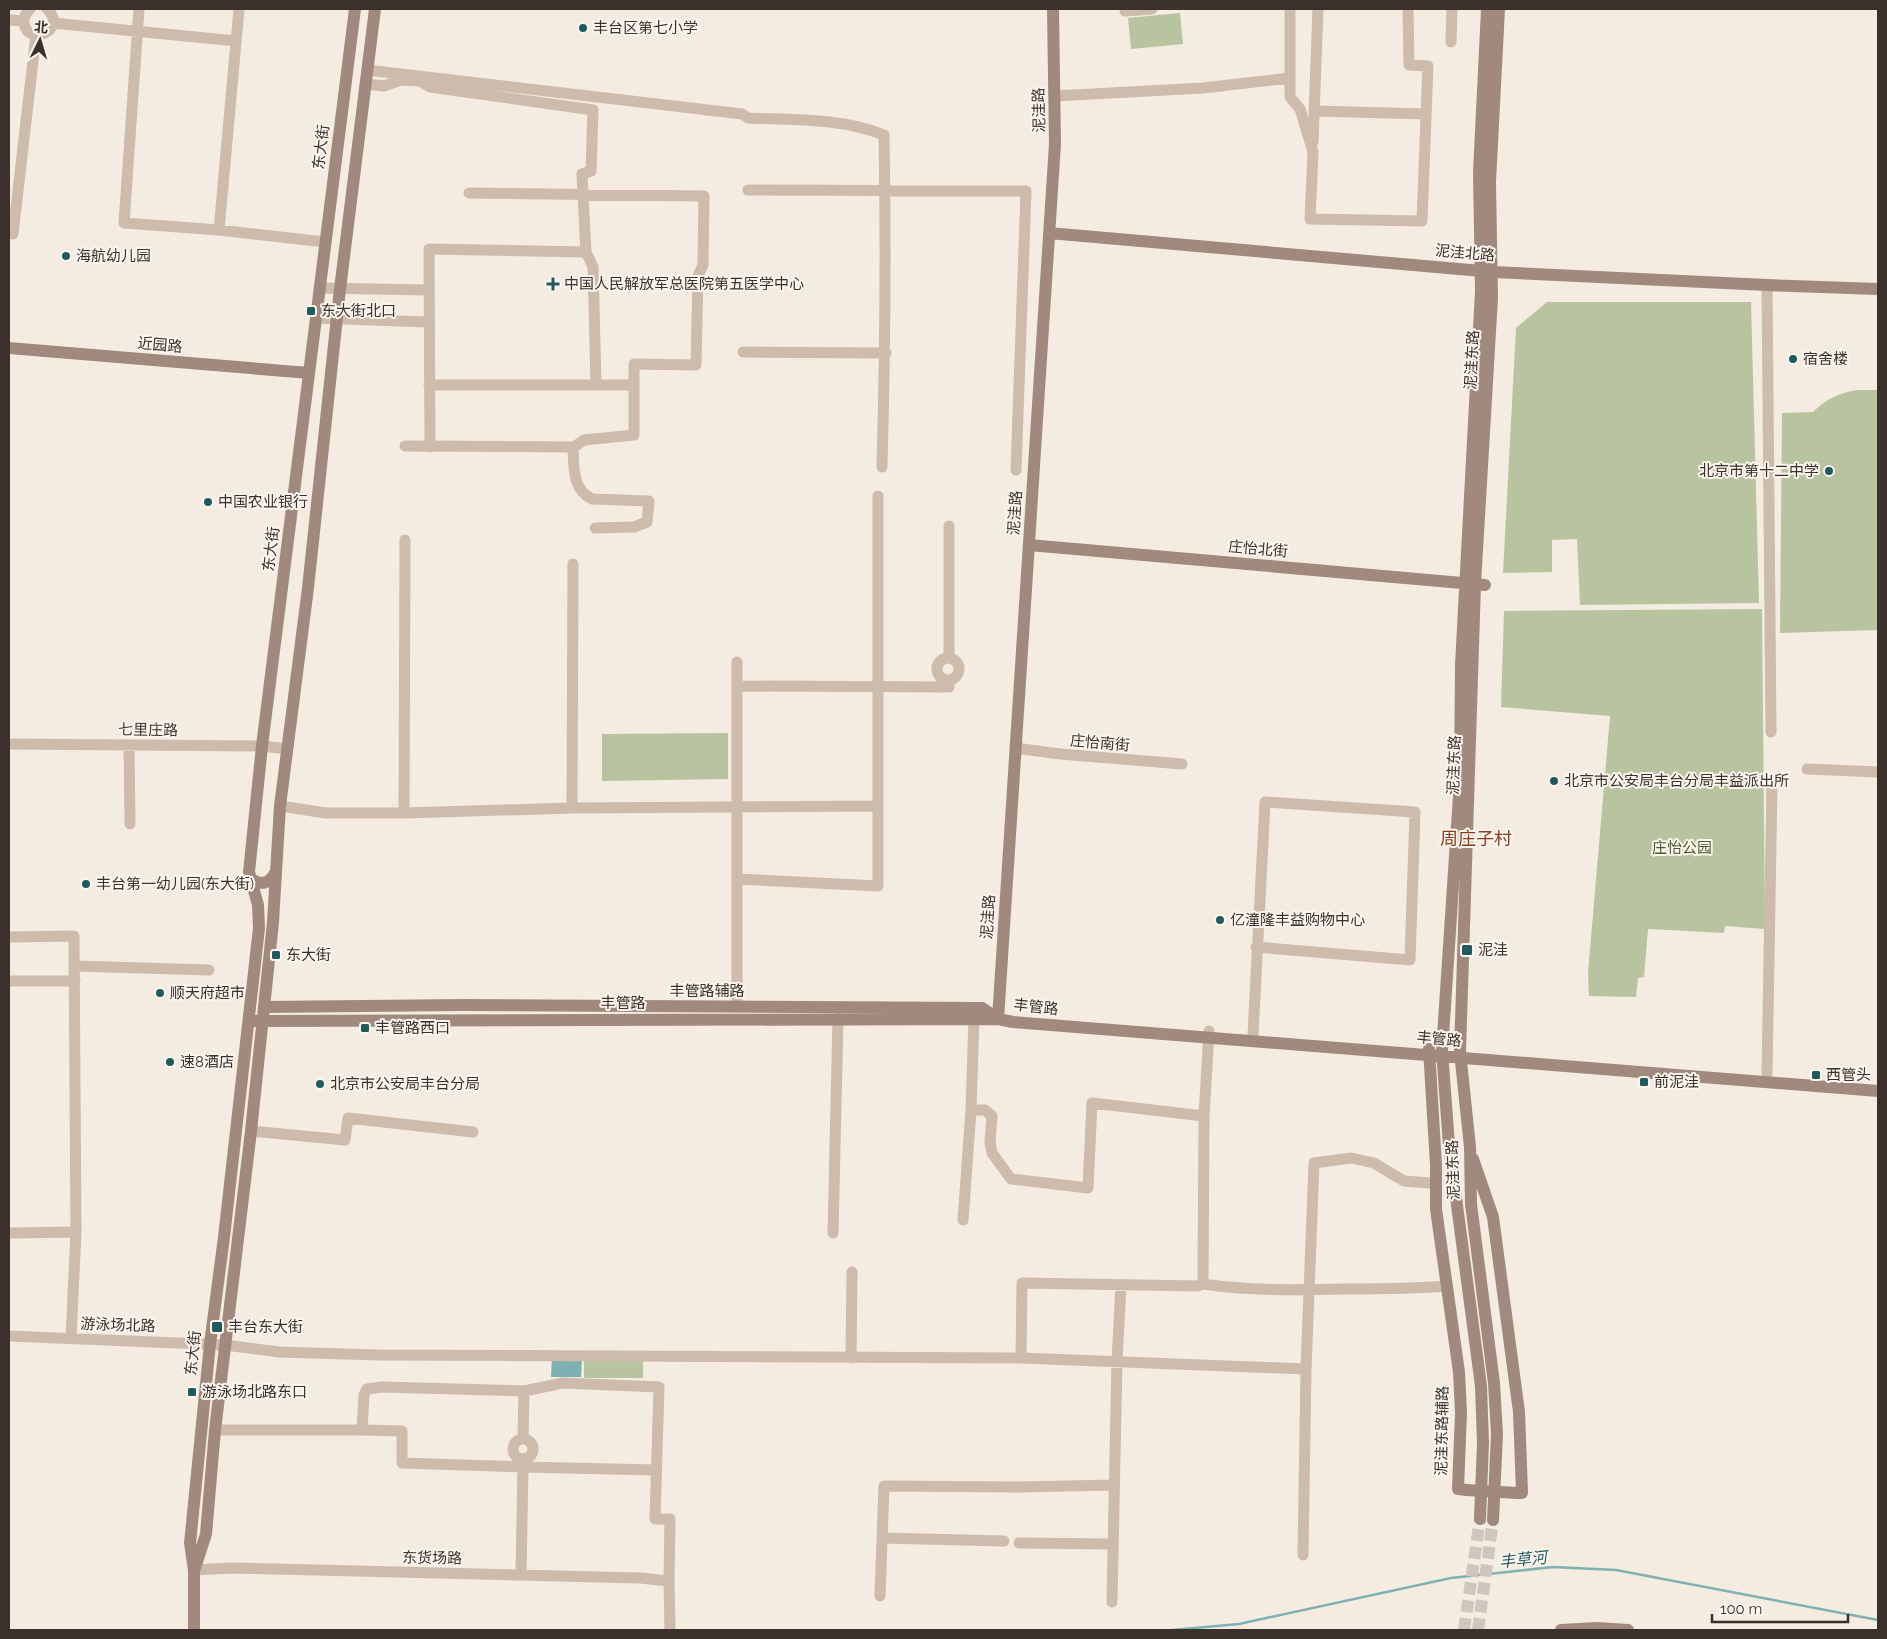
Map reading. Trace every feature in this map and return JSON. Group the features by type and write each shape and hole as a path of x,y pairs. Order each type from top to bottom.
{"main road":[{"name":"东大街","path":"194,1630 194,1570 190,1542 210,1344 260,928 258,905 249,872 262,746 355,9"},
{"name":"东大街","path":"194,1570 206,1534 215,1430 251,1130 273,922 280,806 308,588 336,319 374,9"},
{"name":"泥洼路","path":"998,1019 1055,144 1053,9"},
{"name":"泥洼东路","path":"1487,9 1479,172 1487,272"},
{"name":"泥洼东路","path":"1475,584 1461,665 1460,781 1442,1053 1449,1144 1481,1386 1487,1520 1497,1434 1494,1383 1471,1204 1470,1147 1460,1055 1475,584 1490,182 1499,9"},
{"name":"泥洼北路","path":"1049,233 1487,272 1767,285 1878,288"},
{"name":"近园路","path":"9,348 309,373"},
{"name":"庄怡北街","path":"1029,545 1475,584"},
{"path":"250,878 256,882 264,883 271,880 276,873"},
{"path":"463,1005 492,1019"},
{"name":"丰管路辅路","path":"264,1007 463,1005 982,1008 998,1019"},
{"path":"841,1018 866,1007"},
{"name":"丰管路","path":"249,1021 998,1019 1013,1022 1209,1034 1878,1090"},
{"name":"丰管路","path":"1209,1034 1253,1035 1429,1052"},
{"name":"泥洼东路辅路","path":"1429,1052 1436,1165 1436,1202 1459,1372 1461,1413 1458,1489 1522,1493 1520,1412 1500,1263 1493,1217 1470,1147"},
{"name":"丰管路","path":"1460,1055 1878,1084"},
{"path":"1561,1630 1597,1628 1628,1630"}],"street":[{"path":"30,9 24,16 24,21 27,30 36,35 45,34 53,23 51,14 47,9"},
{"path":"139,9 124,223 218,230 325,242"},
{"path":"218,230 239,9"},
{"path":"1125,11 1152,9"},
{"path":"1290,9 1290,97 1300,109 1313,152"},
{"path":"1318,9 1310,219 1422,221 1428,66 1409,65 1408,9"},
{"path":"1451,42 1452,9"},
{"path":"9,20 24,21"},
{"path":"53,23 236,41"},
{"path":"13,234 36,35"},
{"path":"367,70 742,114 748,118 813,121 866,128 884,135 886,353 882,467"},
{"path":"1055,96 1203,88 1290,78"},
{"path":"365,84 384,86 401,80 420,81 430,87 593,110 591,171 582,174 586,252 593,267 596,385"},
{"path":"1314,111 1426,114"},
{"path":"748,190 1026,191 1016,470"},
{"path":"405,446 573,447 584,440 634,435 634,364 696,365 698,276 703,265 704,196 469,193"},
{"path":"430,447 429,249 586,252"},
{"path":"1767,285 1771,732"},
{"path":"320,288 428,290"},
{"path":"316,318 428,322"},
{"path":"743,352 886,353"},
{"path":"429,385 634,384"},
{"path":"573,447 575,480 585,495 592,500 649,501 647,522 634,527 595,528"},
{"path":"737,880 878,886 878,496"},
{"path":"737,686 948,687 949,680 941,677 938,671 941,661 949,658 949,526"},
{"path":"404,813 405,540"},
{"path":"572,808 573,564"},
{"path":"737,662 737,1007"},
{"name":"七里庄路","path":"9,744 262,746 287,749"},
{"path":"129,745 130,824"},
{"name":"庄怡南街","path":"1016,748 1060,754 1182,764"},
{"path":"1807,769 1878,772"},
{"path":"1767,1075 1772,783"},
{"path":"1253,1035 1256,947 1265,802 1415,812 1410,960 1256,947"},
{"path":"280,806 326,813 404,813 572,808 878,806"},
{"path":"9,936 74,936 76,1232 71,1338"},
{"path":"74,966 209,970"},
{"path":"9,981 74,981"},
{"path":"833,1234 841,1018"},
{"path":"963,1220 971,1110 974,1018"},
{"path":"1203,1284 1204,1116 1209,1034"},
{"path":"971,1110 985,1110 992,1116 990,1142 992,1154 1011,1179 1088,1188 1092,1102 1204,1116"},
{"path":"251,1130 346,1140 348,1118 474,1132"},
{"path":"1303,1555 1306,1369 1314,1163 1351,1158 1374,1163 1404,1181 1430,1183"},
{"path":"9,1233 76,1232"},
{"path":"852,1272 852,1358"},
{"path":"1021,1358 1022,1283 1198,1286 1203,1284 1238,1289 1310,1290 1447,1286"},
{"path":"1112,1602 1117,1361 1121,1285"},
{"name":"游泳场北路","path":"9,1336 225,1344 279,1352 379,1355 1021,1358 1306,1369"},
{"path":"362,1430 364,1395 367,1389 382,1387 524,1391 563,1383 659,1388 655,1519 670,1519 670,1630"},
{"path":"521,1575 523,1463 515,1456 512,1448 515,1442 523,1439 524,1391"},
{"path":"215,1430 402,1431 402,1464 523,1463 656,1470"},
{"path":"880,1596 884,1486 1114,1485"},
{"path":"882,1538 1004,1542"},
{"path":"1019,1543 1112,1544"},
{"name":"东货场路","path":"194,1570 231,1568 640,1578 669,1581"}],"green space":[{"path":"1180,13 1183,44 1131,49 1128,18"},
{"path":"1547,302 1751,302 1759,603 1580,605 1577,539 1552,540 1552,572 1503,573 1516,328"},
{"name":"北京市第十二中学","path":"1857,390 1878,390 1878,630 1780,633 1782,413 1813,412 1833,397"},
{"name":"庄怡公园","path":"1762,609 1765,929 1725,926 1724,933 1648,929 1644,977 1638,978 1636,997 1589,996 1588,973 1610,716 1501,707 1504,611"},
{"path":"728,733 728,779 602,781 602,734"},
{"path":"643,1358 643,1378 584,1378 584,1359"}],"water":[{"path":"552,1357 582,1358 581,1377 551,1377"}],"waterway":[{"name":"丰草河","path":"1172,1630 1239,1624 1451,1578 1553,1567 1616,1570 1878,1620"}],"tunnel":[{"path":"1464,1630 1480,1519"},
{"path":"1478,1630 1493,1520"}],"place":[{"name":"丰台区第七小学","path":"583,28"},
{"name":"海航幼儿园","path":"66,256"},
{"name":"中国人民解放军总医院第五医学中心","path":"553,284"},
{"name":"东大街北口","path":"311,311"},
{"name":"宿舍楼","path":"1793,359"},
{"name":"北京市第十二中学","path":"1829,471"},
{"name":"中国农业银行","path":"208,502"},
{"name":"北京市公安局丰台分局丰益派出所","path":"1554,781"},
{"name":"丰台第一幼儿园(东大街)","path":"86,884"},
{"name":"亿潼隆丰益购物中心","path":"1220,920"},
{"name":"泥洼","path":"1467,950"},
{"name":"东大街","path":"276,955"},
{"name":"顺天府超市","path":"160,993"},
{"name":"丰管路西口","path":"365,1028"},
{"name":"速8酒店","path":"170,1062"},
{"name":"西管头","path":"1816,1075"},
{"name":"前泥洼","path":"1644,1082"},
{"name":"北京市公安局丰台分局","path":"320,1084"},
{"name":"丰台东大街","path":"217,1327"},
{"name":"游泳场北路东口","path":"192,1392"}],"district":[{"name":"周庄子村","path":"1476,839"}]}
